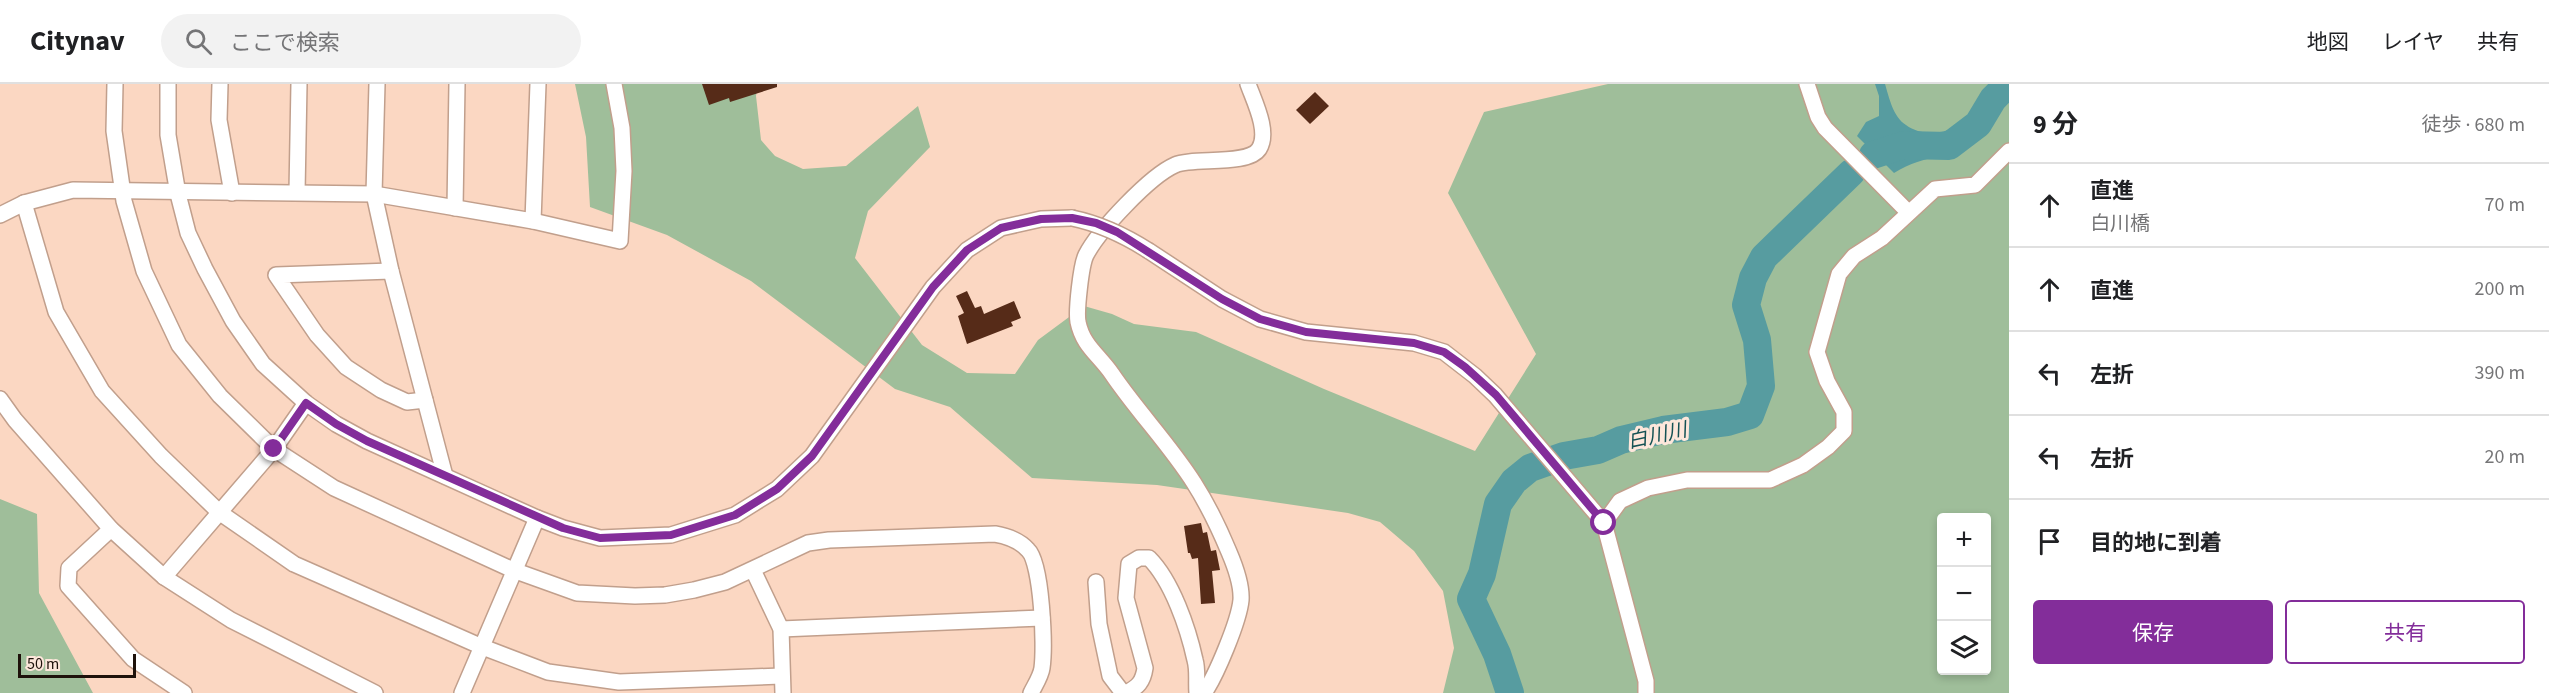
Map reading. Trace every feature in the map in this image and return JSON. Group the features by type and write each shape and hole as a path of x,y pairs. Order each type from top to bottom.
{"street":[{"path":"116,84 114,131 123,192 144,271 179,345 220,396 274,449 334,488 513,570 577,592 635,596 665,595 694,590 725,582 808,543 829,540 996,534 1006,536 1029,550 1037,563 1042,669 1031,693"},
{"path":"168,84 168,135 178,194 188,233 233,321 263,364 306,403 336,424 367,441 537,518 600,538 671,535 735,515 777,489 812,456 926,296 967,250 1001,228 1041,219 1072,218 1096,223 1117,232 1222,299 1260,319 1306,332 1414,343 1444,352 1470,371 1496,395 1604,523 1646,681 1646,693"},
{"path":"220,84 219,120 232,193"},
{"path":"297,192 300,84"},
{"path":"377,84 374,194 391,271 445,476"},
{"path":"454,208 457,84"},
{"path":"532,221 538,84"},
{"path":"0,215 24,203 73,190 178,194 297,192 374,194 532,221 620,240 624,171 622,128 614,84"},
{"path":"1204,693 1237,615 1241,600 1234,565 1210,509 1193,481 1100,357 1085,343 1078,320 1080,276 1086,256 1103,231 1156,179 1176,164 1230,160 1254,154 1260,148 1262,132 1248,84"},
{"path":"1807,84 1818,117 1825,128 1908,213"},
{"path":"1604,523 1620,501 1648,488 1687,480 1770,480 1803,465 1828,447 1844,431 1844,412 1827,381 1817,352 1839,274 1854,256 1882,238 1935,189 1975,184 2009,151"},
{"path":"24,203 56,312 102,391 161,456 219,512 294,564 480,646 548,672 619,682 782,675"},
{"path":"391,271 276,275 311,327 346,367 381,390 407,402 425,400"},
{"path":"0,399 15,420 111,529 164,577 231,621 368,692"},
{"path":"164,577 274,449 306,403"},
{"path":"462,693 480,646 537,518"},
{"path":"111,529 69,568 68,586 134,659 184,693"},
{"path":"1096,582 1099,624 1110,676 1124,693 1135,689 1144,680 1145,668 1126,598 1129,564 1139,558 1149,558 1161,570 1182,619 1196,662 1197,693"},
{"path":"753,570 781,629 783,693"},
{"path":"781,629 1041,618"}],"green space":[{"path":"575,84 758,84 756,96 761,140 775,156 803,169 846,166 918,106 930,147 868,211 855,258 922,345 967,373 1015,374 1038,340 1084,306 1112,314 1134,324 1196,332 1324,389 1475,451 1536,354 1448,193 1484,112 1608,84 2009,84 2009,693 1443,693 1454,648 1443,591 1414,551 1380,522 1348,513 1157,485 1032,478 950,407 895,389 751,281 667,235 590,207 586,137"},
{"path":"0,499 37,514 39,593 93,693 0,693"}],"water":[{"path":"1875,84 1885,84 1898,117 1914,130 1932,133 1951,130 1975,117 1983,130 1960,148 1906,166 1894,173 1857,136 1866,122 1879,116 1879,96"}],"building":[{"path":"702,84 777,84 777,87 730,102 729,98 709,105"},
{"path":"1315,92 1329,106 1310,124 1296,110"},
{"path":"967,291 975,308 981,306 984,314 1014,301 1021,318 1011,322 1013,326 967,344 958,316 964,313 956,296"},
{"path":"1201,523 1203,533 1207,532 1211,551 1216,550 1220,570 1212,571 1215,603 1201,604 1198,558 1192,559 1188,553 1184,526"}],"waterway":[{"name":"白川川","path":"1873,155 1904,145 1949,146 1978,124 1993,99 2008,84"},
{"name":"白川川","path":"1510,693 1497,654 1471,599 1482,574 1498,504 1514,481 1530,468 1564,456 1598,450 1621,440 1663,430 1727,422 1750,415 1761,386 1757,340 1746,305 1753,278 1764,257 1851,173"}],"route":[{"path":"274,449 306,403 336,424 367,441 563,528 600,538 671,535 735,515 777,489 812,456 933,287 967,250 1001,228 1041,219 1072,218 1096,223 1117,232 1222,299 1260,319 1306,332 1414,343 1444,352 1465,367 1496,395 1604,523"}]}
